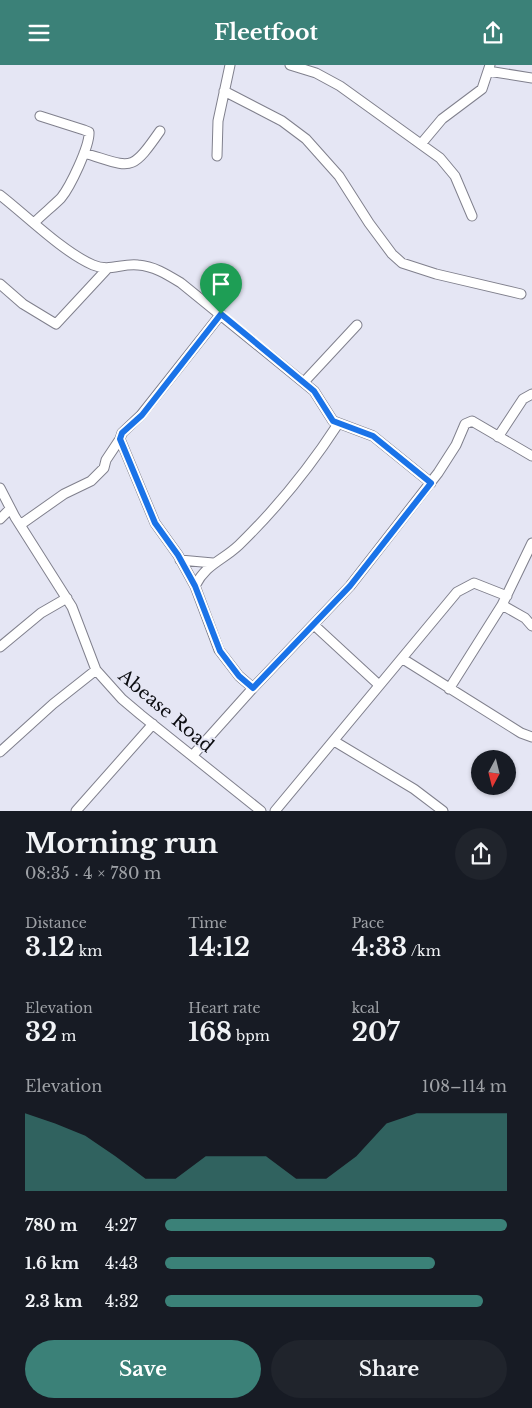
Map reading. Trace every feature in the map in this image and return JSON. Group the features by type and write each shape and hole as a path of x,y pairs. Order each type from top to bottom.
{"street":[{"path":"217,155 218,121 230,65"},
{"path":"290,65 316,73 340,86 421,144 451,170 467,200 472,216"},
{"path":"421,144 442,119 482,89 489,68 532,78"},
{"path":"224,91 282,121 306,139 339,176 369,223 392,254 402,263 428,272 521,294"},
{"path":"35,222 61,197 84,153 89,132 40,115"},
{"path":"84,153 123,164 135,163 141,158 160,131"},
{"path":"0,195 75,254 93,265 107,269 137,264 161,271 195,293 314,391 327,413 338,424 378,439 431,483"},
{"path":"0,284 23,303 38,311 50,322 56,324 107,269"},
{"path":"20,525 64,495 90,481 104,469 106,459 122,433 142,415 221,314"},
{"path":"304,383 357,325"},
{"path":"498,437 523,399 532,394"},
{"path":"193,755 253,688 350,586 431,483 456,445 466,424 472,421 532,456"},
{"path":"195,586 206,569 230,552 246,537 310,464 338,424"},
{"path":"120,439 155,523 195,586 220,651 239,676 253,688"},
{"name":"Abease Road","path":"0,487 10,509 67,598 96,670 122,699 262,811"},
{"path":"0,519 10,509"},
{"path":"449,689 502,605 521,562 532,543"},
{"path":"180,560 213,563"},
{"path":"275,811 402,659 429,623 466,585 474,583 507,596"},
{"path":"0,647 41,613 67,598"},
{"path":"502,605 524,618 532,626"},
{"path":"314,625 379,685"},
{"path":"402,659 521,733 532,737"},
{"path":"0,752 53,704 96,670"},
{"path":"76,811 153,724"},
{"path":"334,741 414,789 442,811"}],"route":[{"path":"221,314 314,391 333,421 373,436 431,483 350,586 308,633 253,688 239,676 220,651 217,639 202,607 195,586 178,555 155,523 120,439 122,433 142,415 221,314"}]}
